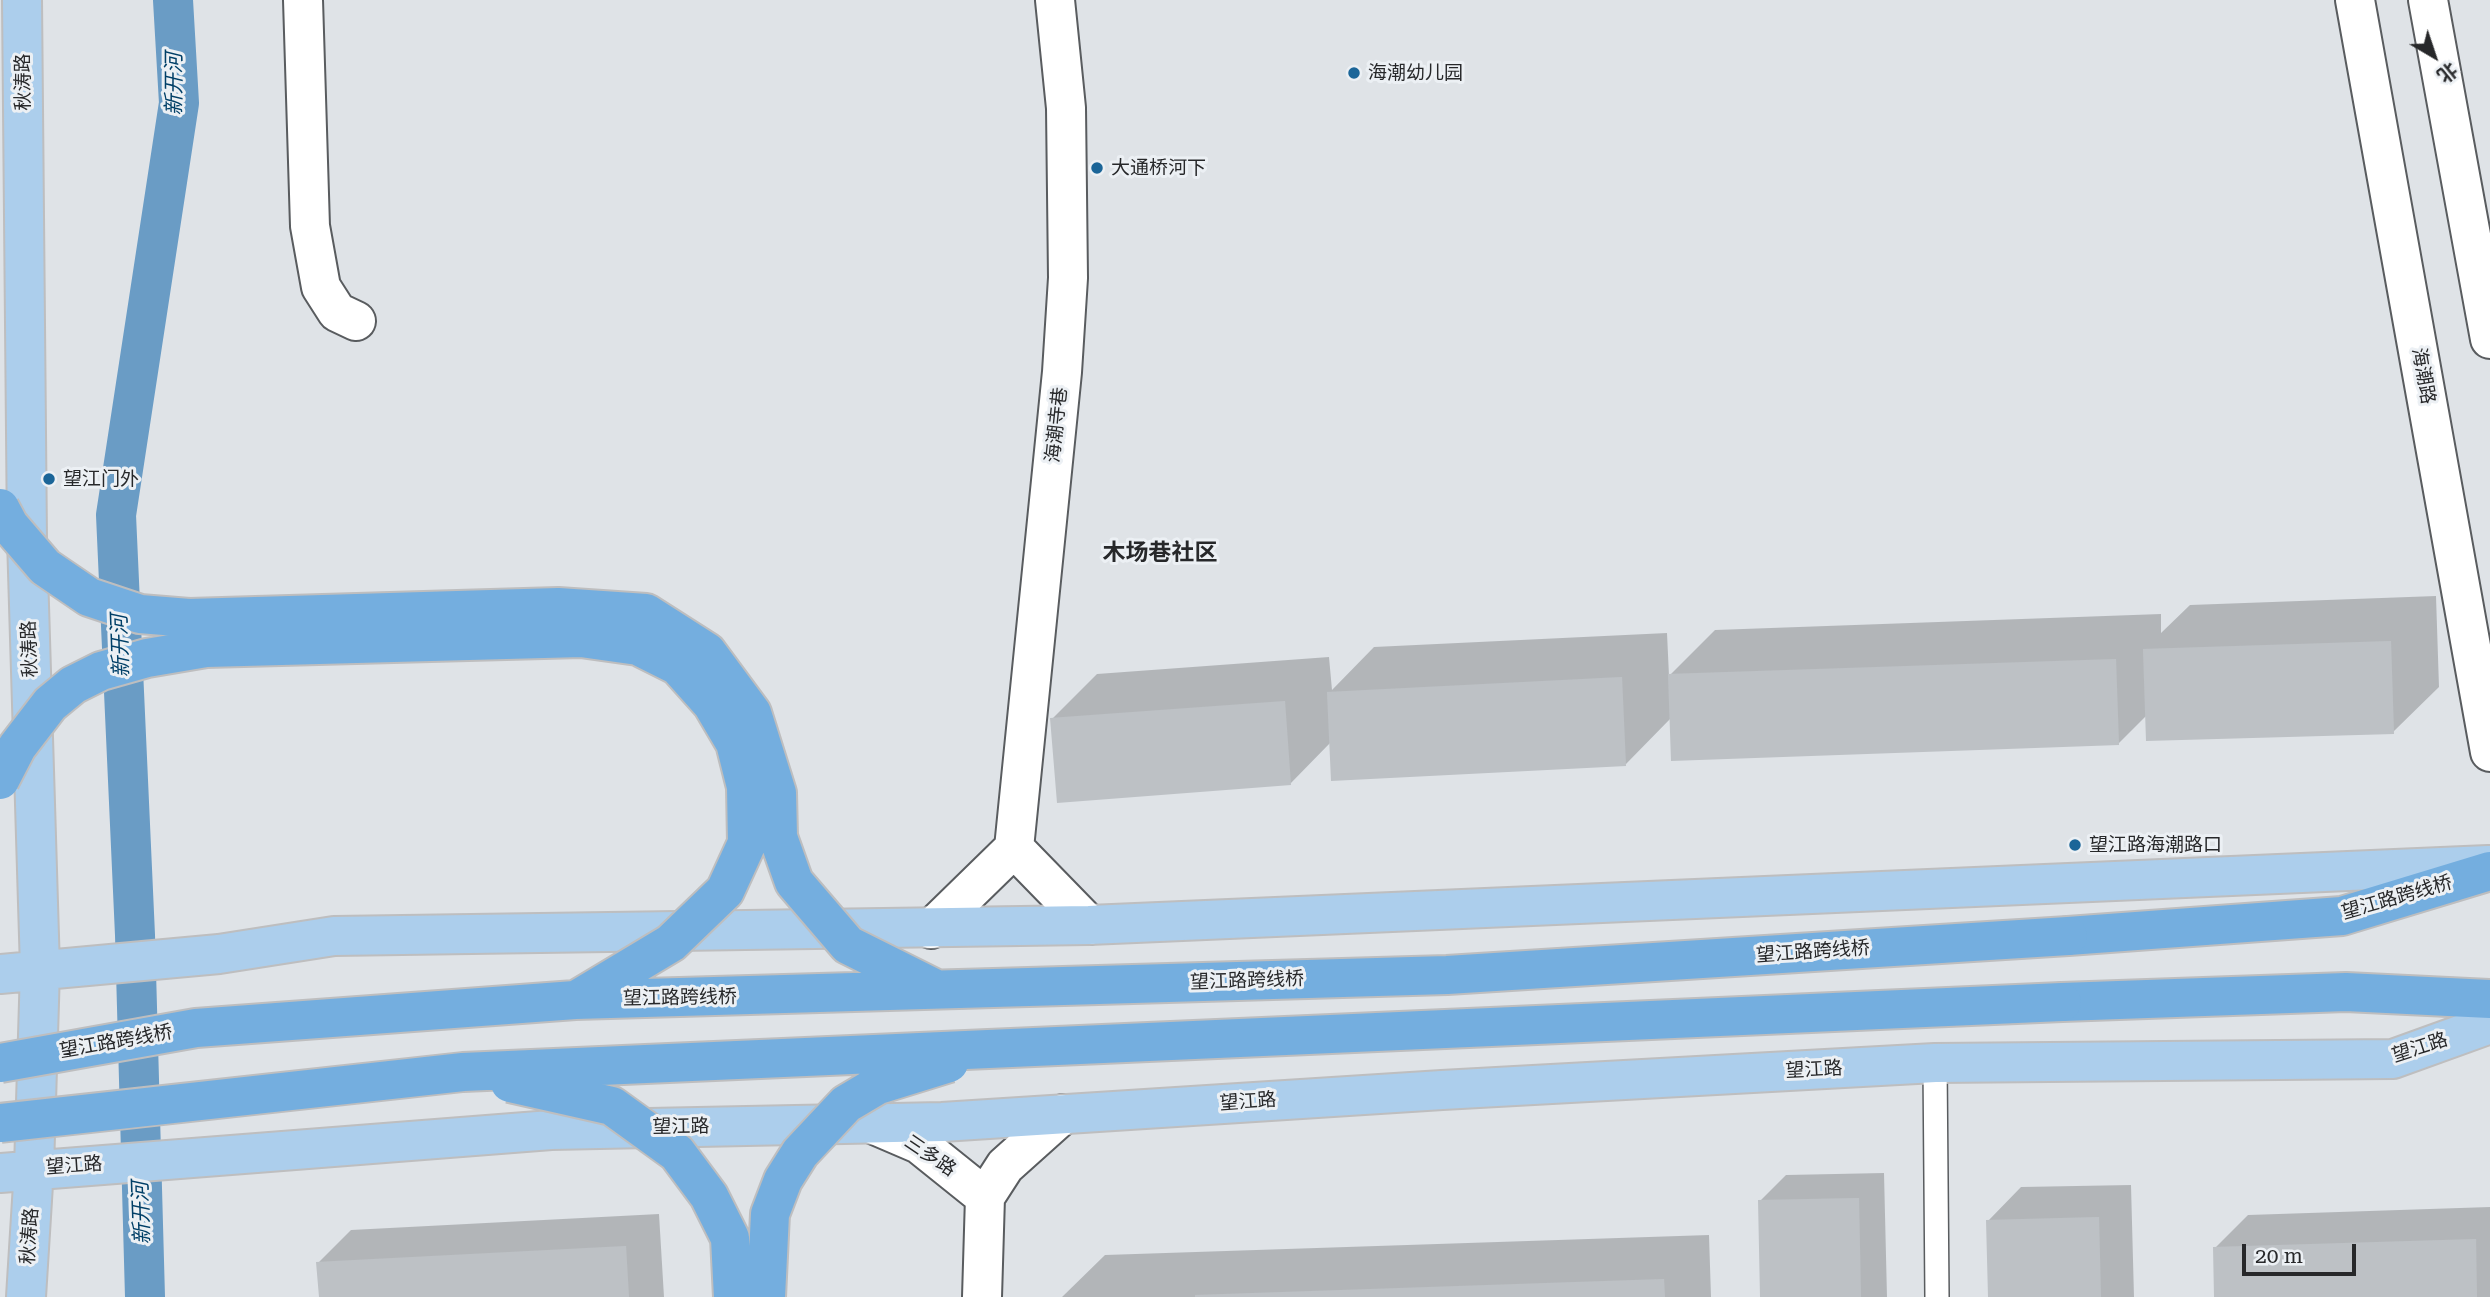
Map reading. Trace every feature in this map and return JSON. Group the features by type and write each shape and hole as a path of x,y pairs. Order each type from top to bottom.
{"highway":[{"path":"0,508 9,525 45,567 89,597 140,614 189,618 558,607 646,613 707,652 752,713 777,793 778,837 793,882 848,945 941,992"},
{"path":"0,780 17,747 50,704 73,685 101,671 147,658 206,649 581,638 638,646 678,666 712,704 735,743 746,787 747,843 725,891 671,943 575,1000"},
{"name":"望江路跨线桥","path":"0,1063 195,1028 575,1000 941,992 1447,975 2342,916 2490,868"},
{"path":"0,1124 463,1072 1025,1045 2062,1002 2346,992 2490,999"},
{"path":"766,1297 770,1214 783,1180 800,1153 846,1104 878,1085 948,1063 1025,1045"},
{"path":"463,1072 612,1106 677,1153 709,1196 730,1238 733,1297"}],"main road":[{"name":"秋涛路","path":"22,0 27,538 58,967 17,1171 26,1297"},
{"path":"0,974 219,954 334,936 1089,925 2490,868"},
{"name":"望江路","path":"17,1171 551,1130 870,1123 1063,1114 1935,1063 2393,1059 2490,1024"}],"street":[{"path":"303,0 310,226 321,287 337,312 356,321"},
{"name":"海潮寺巷","path":"1014,848 1062,372 1068,278 1066,108 1055,0"},
{"name":"海潮路","path":"2356,0 2490,752"},
{"path":"2428,0 2490,339"},
{"path":"931,929 1014,848 1089,925"},
{"path":"982,1297 985,1197 1005,1166 1063,1114"},
{"name":"三多路","path":"870,1123 919,1144 985,1197"}],"lane":[{"path":"1935,1063 1937,1297"}],"building":[{"path":"2391,641 2394,734 2146,741 2143,649"},
{"path":"2116,659 2119,745 1671,761 1668,674"},
{"path":"1622,677 1626,766 1331,781 1327,692"},
{"path":"1285,701 1291,785 1057,803 1050,718"},
{"path":"1859,1198 1861,1297 1760,1297 1758,1200"},
{"path":"2099,1217 2101,1297 1988,1297 1986,1220"},
{"path":"2476,1239 2477,1297 2214,1297 2213,1247"},
{"path":"626,1246 629,1297 319,1297 316,1262"},
{"path":"1664,1279 1665,1297 1195,1297 1195,1295"}],"waterway":[{"name":"新开河","path":"145,1297 135,935 116,515 179,103 173,0"}],"place":[{"name":"海潮幼儿园","path":"1354,73"},
{"name":"大通桥河下","path":"1097,168"},
{"name":"望江门外","path":"49,479"},
{"name":"望江路海潮路口","path":"2075,845"}],"district":[{"name":"木场巷社区","path":"1160,553"}]}
